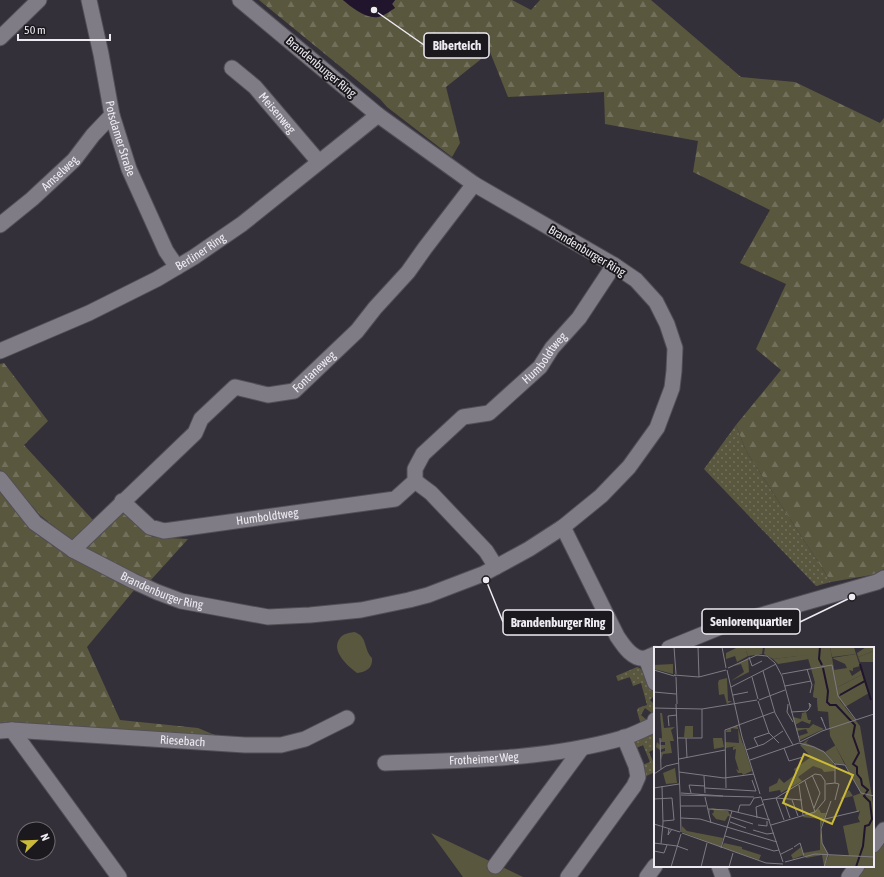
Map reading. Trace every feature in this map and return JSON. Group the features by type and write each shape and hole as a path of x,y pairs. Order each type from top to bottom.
{"street":[{"path":"0,38 39,0"},
{"name":"Potsdamer Straße","path":"89,0 112,115 129,170 166,251 177,267"},
{"name":"Brandenburger Ring","path":"0,479 35,523 73,550 133,581 181,601 268,617 310,615 361,610 409,600 483,574 496,567 529,549 564,527 602,496 629,467 657,428 672,388 675,348 667,324 656,302 636,280 614,265 474,184 378,115 240,0"},
{"name":"Meisenweg","path":"232,68 255,87 319,162"},
{"name":"Amselweg","path":"0,225 32,199 74,160 93,135 112,115"},
{"name":"Berliner Ring","path":"0,351 89,313 157,279 194,258 242,224 378,115"},
{"name":"Fontaneweg","path":"73,550 122,501 195,433 201,419 235,387 268,395 294,390 357,331 375,308 408,272 474,184"},
{"name":"Humboldtweg","path":"122,501 150,527 164,531 395,499 415,482 415,469 422,454 457,422 463,417 489,413 540,367 552,348 579,318 614,265"},
{"path":"415,482 431,493 486,551 496,567"},
{"path":"564,527 624,648 636,657 650,656 654,678"},
{"path":"671,647 723,626 877,582 884,578"},
{"name":"Riesebach","path":"6,730 245,745 280,745 305,739 347,718"},
{"name":"Frotheimer Weg","path":"385,763 504,758 582,748 624,737 654,725"},
{"name":"Riesebach","path":"6,730 119,877"},
{"path":"568,877 634,786 638,777 636,766 624,737"},
{"path":"495,866 582,748"},
{"path":"874,844 884,830"},
{"path":"647,877 654,867"},
{"path":"719,867 723,877"},
{"path":"849,877 856,867"}],"green space":[{"path":"259,0 343,0 361,12 395,8 392,4 395,0 512,0 531,10 540,0 651,0 741,77 795,82 880,123 884,118 884,569 877,574 831,582 746,451 736,425 781,370 756,349 786,284 740,263 770,210 693,172 698,141 605,124 604,92 508,97 490,52 446,87 460,143 452,157 387,107 380,99"},
{"path":"4,363 48,421 24,445 103,531 122,512 153,537 188,539 150,581 125,570 74,542 41,516 0,470 0,364"},
{"path":"736,425 746,451 831,582 816,586 704,469"},
{"path":"0,492 31,530 79,560 135,589 87,647 120,720 198,728 217,736 23,727 0,728"},
{"path":"354,632 361,636 367,651 372,658 368,669 357,673 341,658 337,648 337,643 341,637"},
{"path":"637,667 647,675 654,692 654,696 650,700 654,704 653,714 645,708 641,715 648,721 641,725 637,711 638,708 647,705 641,683 633,686 630,677 618,681 616,676"},
{"path":"651,733 654,737 654,750 649,752 654,764 654,772 642,778 642,765 650,762 643,745 634,749 633,740"},
{"path":"431,833 523,877 463,877"},
{"path":"884,836 884,877 854,877 861,867 874,867 874,850"}],"shaded area":[{"path":"343,0 395,0 392,4 395,8 382,16 373,17 359,12"}],"place":[{"name":"Biberteich","path":"374,10"},
{"name":"Brandenburger Ring","path":"486,580"},
{"name":"Seniorenquartier","path":"852,597"}]}
